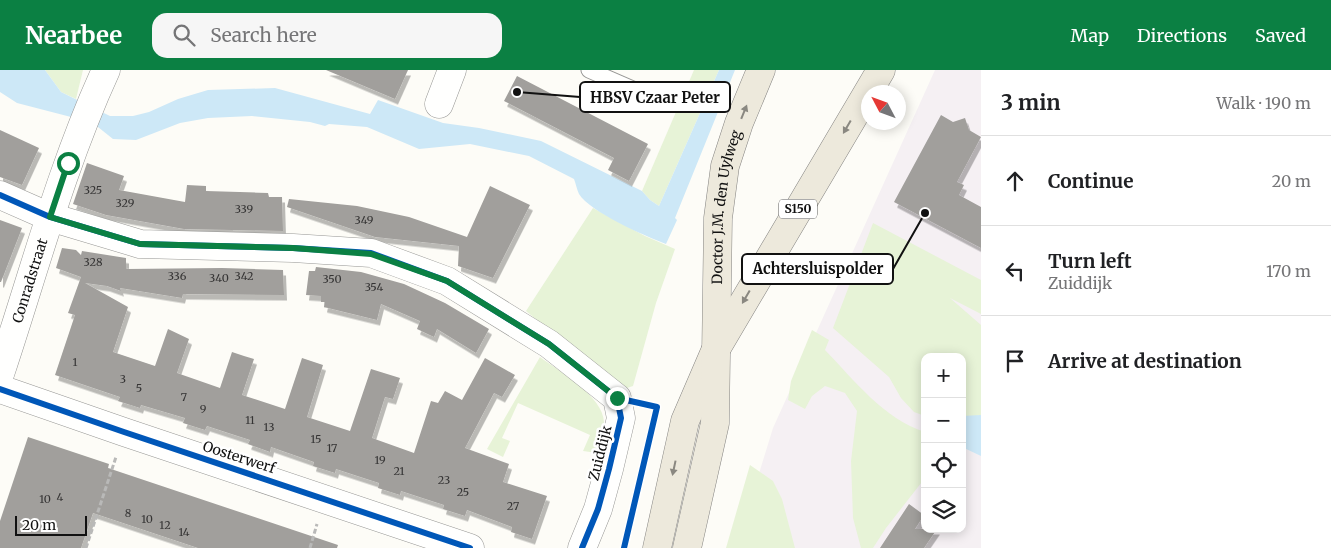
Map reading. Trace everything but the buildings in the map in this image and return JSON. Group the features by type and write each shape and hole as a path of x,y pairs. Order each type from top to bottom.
{"main road":[{"name":"Doctor J.M. den Uylweg","path":"687,548 715,423 718,218 725,166 739,123 761,70"},
{"name":"Doctor J.M. den Uylweg","path":"657,548 685,421 716,349 880,70"}],"street":[{"name":"Conradstraat","path":"2,363 86,115 106,70"},
{"path":"438,104 452,70"},
{"name":"Zuiddijk","path":"0,195 50,217 140,244 293,248 371,254 447,281 549,344 617,398 621,418 598,509 582,548"},
{"name":"Oosterwerf","path":"0,389 470,548"}],"lane":[{"path":"589,70 658,100"}],"path":[{"path":"86,548 124,432"}],"shaded area":[{"path":"935,70 981,70 981,548 736,548 773,428"}],"green space":[{"path":"45,70 83,70 76,99 61,92"},
{"path":"694,70 719,70 659,206 642,191"},
{"path":"593,208 645,236 675,249 656,303 633,386 627,388 618,387 526,311"},
{"path":"873,223 981,280 981,314 950,298 981,325 981,415 966,420 966,353 921,353 921,415 914,412 901,398 889,377 833,328"},
{"path":"812,330 829,340 825,350 859,386 896,418 921,430 921,483 873,548 861,548 853,518 851,461 857,411 845,393 825,386 812,396 805,409 788,400 791,381"},
{"path":"540,357 579,385 589,394 602,412 604,422 597,453 583,451 590,435 518,403 502,438 510,441 503,457 487,449"},
{"path":"750,465 773,481 782,499 795,548 726,548"}],"water":[{"path":"0,70 45,70 61,92 110,116 133,116 149,112 178,99 208,90 275,88 370,114 378,100 443,123 479,128 541,141 642,191 659,206 719,70 735,70 666,244 606,216 585,201 579,194 574,179 529,156 470,144 419,149 367,127 329,124 325,126 310,122 252,116 208,118 180,123 136,140 113,139 98,127 71,117 17,103 0,92"},
{"path":"981,415 981,456 966,449 966,416"}],"cycle path":[{"path":"0,195 50,217 140,244 293,248 371,253 447,281 549,344 617,398 621,418 598,509 582,548"},
{"path":"0,389 470,548"},
{"path":"617,398 657,407 624,548"}],"place":[{"name":"HBSV Czaar Peter","path":"517,92"},
{"name":"Achtersluispolder","path":"925,213"}],"route":[{"path":"68,163 50,217 140,244 293,248 371,254 447,281 549,344 617,398"}]}
